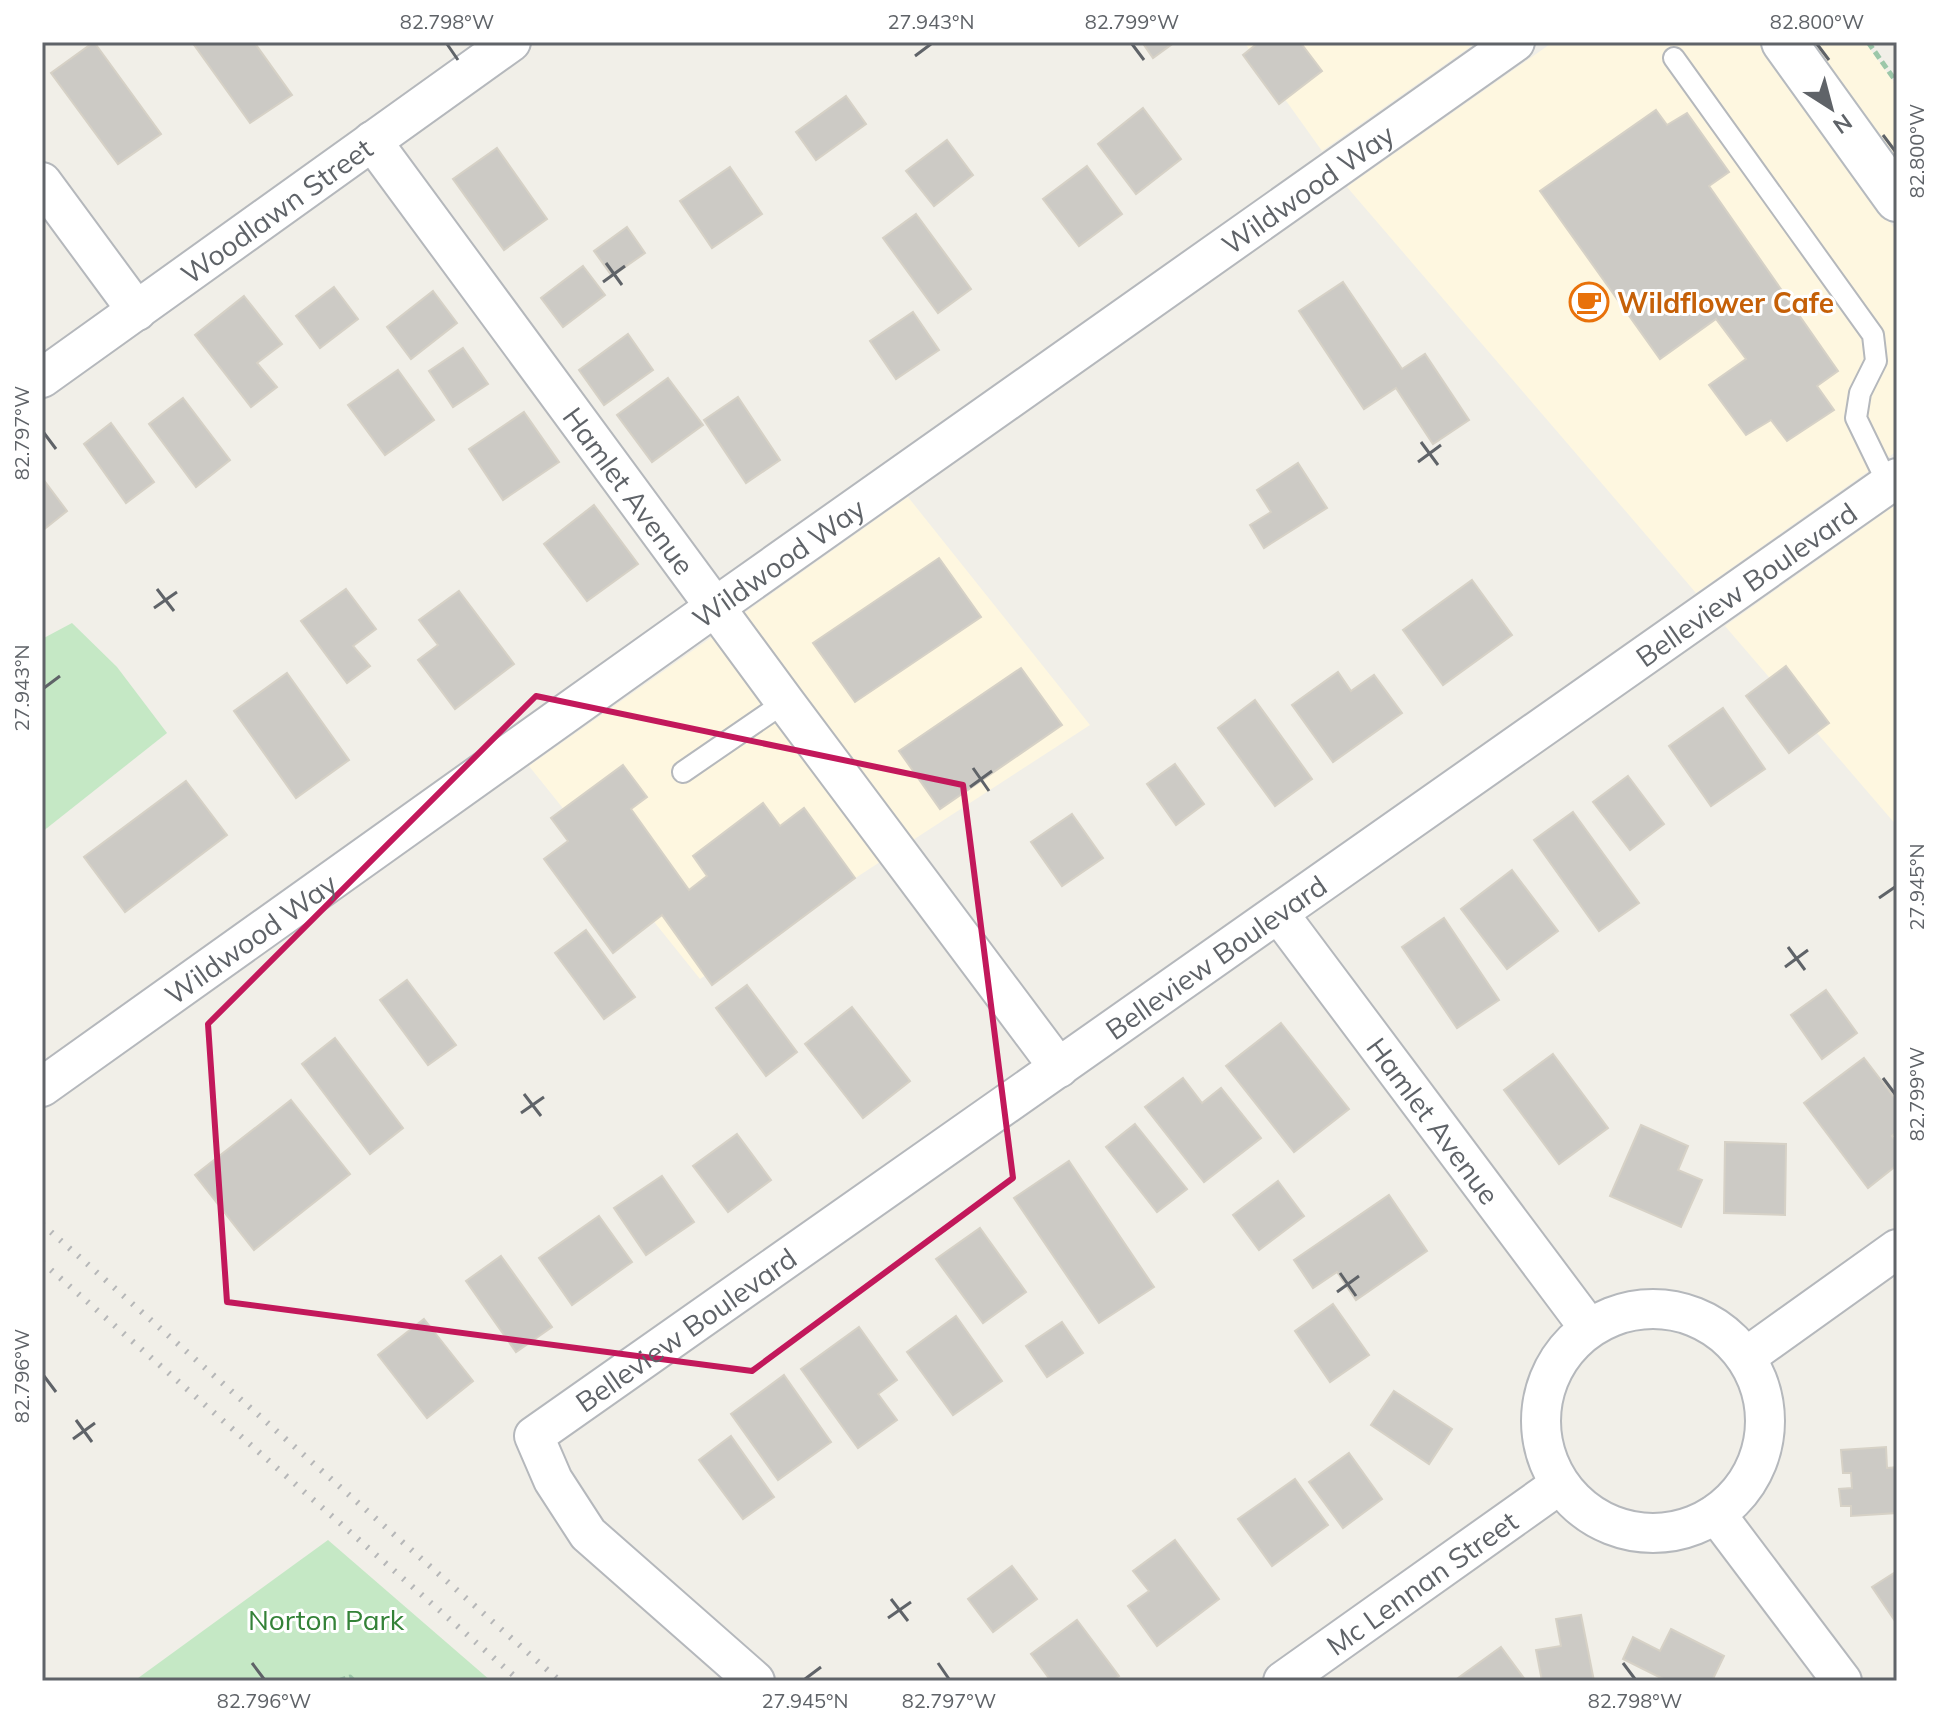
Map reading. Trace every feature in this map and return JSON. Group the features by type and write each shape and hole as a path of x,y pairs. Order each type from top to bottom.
{"main road":[{"path":"1784,42 1897,199"}],"street":[{"name":"Woodlawn Street","path":"42,378 511,42"},
{"name":"Wildwood Way","path":"42,1087 1515,42"},
{"name":"Hamlet Avenue","path":"372,141 1059,1068"},
{"path":"42,182 137,311"},
{"name":"Belleview Boulevard","path":"755,1681 588,1534 553,1480 534,1436 1892,481"},
{"name":"Hamlet Avenue","path":"1279,914 1589,1328"},
{"path":"1746,1357 1897,1249"},
{"path":"1661,1308 1686,1313 1709,1323 1730,1338 1746,1357 1758,1379 1764,1404 1763,1441 1750,1477 1736,1497 1716,1514 1694,1525 1669,1532 1644,1534 1619,1529 1596,1519 1576,1504 1559,1485 1547,1463 1541,1438 1540,1413 1545,1388 1555,1365 1570,1345 1589,1328 1611,1317 1636,1310 1661,1308"},
{"name":"Mc Lennan Street","path":"1283,1681 1559,1485"},
{"path":"1716,1514 1842,1681"}],"lane":[{"path":"1674,58 1873,335 1876,361 1860,393 1856,418 1892,481"},
{"path":"683,772 785,702"}],"path":[{"path":"1868,42 1897,83"},
{"path":"338,1681 350,1677 354,1681"}],"highlighted area":[{"path":"536,696 963,785 1013,1178 752,1371 227,1302 208,1024"}],"shaded area":[{"path":"1244,42 1477,42 1322,151"},
{"path":"1553,42 1760,42 1897,232 1897,451 1696,593 1347,187"},
{"path":"1808,42 1865,42 1897,86 1897,165"},
{"path":"908,497 1090,725 913,840 743,614"},
{"path":"1897,504 1897,826 1725,626"},
{"path":"712,637 880,862 700,979 529,766"}],"green space":[{"path":"72,623 117,667 167,733 42,832 42,639"},
{"name":"Norton Park","path":"328,1540 491,1681 134,1681"}],"building":[{"path":"94,42 161,134 118,164 51,73"},
{"path":"192,42 254,42 292,95 250,123"},
{"path":"1142,42 1175,42 1153,58"},
{"path":"1259,42 1300,42 1322,71 1279,104 1243,55"},
{"path":"846,96 866,124 816,160 796,132"},
{"path":"1143,108 1181,159 1136,194 1098,144"},
{"path":"1656,110 1667,125 1687,113 1729,172 1709,186 1838,371 1817,386 1834,410 1787,441 1771,420 1746,435 1709,385 1746,359 1716,319 1660,359 1540,191"},
{"path":"947,140 973,175 934,206 906,171"},
{"path":"497,148 547,219 504,250 453,179"},
{"path":"1087,166 1122,214 1079,246 1043,199"},
{"path":"730,167 762,214 712,248 680,201"},
{"path":"916,214 971,289 938,313 883,238"},
{"path":"627,227 645,253 612,276 594,251"},
{"path":"583,266 605,295 563,327 541,298"},
{"path":"1343,282 1402,369 1425,354 1469,420 1433,444 1396,388 1364,409 1299,311"},
{"path":"334,287 358,319 320,348 296,316"},
{"path":"433,291 457,323 411,359 387,327"},
{"path":"244,296 282,344 257,363 277,387 251,407 195,335"},
{"path":"913,312 939,350 896,379 870,341"},
{"path":"628,334 653,370 604,405 579,370"},
{"path":"463,348 488,384 453,407 429,371"},
{"path":"398,370 434,420 385,455 348,405"},
{"path":"668,378 703,425 652,462 617,415"},
{"path":"738,397 780,460 746,483 704,420"},
{"path":"183,398 230,460 196,487 149,424"},
{"path":"524,412 559,462 503,500 469,449"},
{"path":"111,423 154,482 126,503 84,444"},
{"path":"1298,463 1327,508 1264,548 1250,525 1271,512 1257,490"},
{"path":"42,480 67,511 42,531"},
{"path":"594,505 638,564 587,601 544,544"},
{"path":"939,558 981,617 855,702 813,643"},
{"path":"1472,580 1512,635 1443,685 1403,630"},
{"path":"346,589 376,629 353,646 370,666 347,683 301,621"},
{"path":"459,591 514,664 455,709 418,660 438,645 419,620"},
{"path":"1786,666 1829,723 1789,753 1746,696"},
{"path":"1021,668 1062,725 940,809 899,751"},
{"path":"1338,672 1351,691 1374,675 1402,713 1333,762 1292,705"},
{"path":"287,673 349,760 296,798 234,711"},
{"path":"1255,700 1312,779 1275,806 1218,728"},
{"path":"1723,708 1765,769 1711,806 1669,746"},
{"path":"1175,764 1204,804 1176,825 1147,784"},
{"path":"623,765 647,797 631,809 689,890 707,876 693,856 763,803 780,826 804,808 855,878 712,985 662,915 613,953 544,859 568,841 551,818"},
{"path":"1628,776 1664,824 1630,850 1593,802"},
{"path":"186,781 227,835 125,912 84,857"},
{"path":"1573,812 1639,903 1599,931 1534,840"},
{"path":"1072,814 1103,858 1062,886 1031,842"},
{"path":"1512,870 1558,931 1507,969 1461,909"},
{"path":"1444,918 1499,1000 1457,1028 1402,947"},
{"path":"586,930 635,997 604,1019 555,953"},
{"path":"407,980 456,1045 428,1065 380,1000"},
{"path":"747,985 797,1052 766,1076 716,1008"},
{"path":"1826,990 1857,1033 1822,1059 1791,1015"},
{"path":"852,1007 910,1081 863,1118 805,1044"},
{"path":"1281,1023 1349,1109 1294,1152 1226,1066"},
{"path":"335,1038 403,1128 370,1154 302,1064"},
{"path":"1553,1054 1608,1128 1559,1164 1504,1090"},
{"path":"1864,1058 1897,1101 1897,1132 1892,1136 1897,1143 1897,1165 1868,1188 1804,1103"},
{"path":"1183,1078 1202,1103 1221,1088 1261,1138 1204,1182 1145,1107"},
{"path":"291,1100 350,1174 254,1250 195,1175"},
{"path":"1135,1124 1187,1189 1157,1212 1106,1147"},
{"path":"1641,1125 1688,1146 1678,1170 1702,1180 1681,1227 1610,1196"},
{"path":"737,1134 771,1180 728,1212 693,1166"},
{"path":"1725,1142 1786,1144 1785,1215 1724,1213"},
{"path":"1069,1161 1154,1287 1099,1323 1014,1198"},
{"path":"662,1176 694,1222 646,1255 614,1208"},
{"path":"1278,1181 1304,1216 1259,1250 1233,1215"},
{"path":"1389,1195 1427,1251 1356,1300 1337,1272 1313,1288 1294,1260"},
{"path":"599,1216 632,1262 572,1305 539,1258"},
{"path":"980,1228 1026,1292 983,1323 936,1259"},
{"path":"501,1256 552,1327 516,1352 466,1281"},
{"path":"1333,1304 1369,1355 1330,1382 1295,1331"},
{"path":"956,1316 1002,1381 953,1415 907,1352"},
{"path":"424,1319 473,1381 427,1418 378,1355"},
{"path":"1062,1322 1083,1353 1047,1377 1026,1346"},
{"path":"859,1327 897,1380 878,1394 897,1420 858,1448 801,1369"},
{"path":"784,1375 831,1442 778,1480 731,1414"},
{"path":"1394,1391 1452,1429 1429,1464 1371,1425"},
{"path":"731,1436 774,1497 743,1519 699,1460"},
{"path":"1886,1447 1887,1468 1897,1467 1897,1513 1851,1516 1851,1506 1841,1506 1839,1489 1852,1488 1851,1473 1843,1473 1841,1450"},
{"path":"1349,1453 1382,1499 1343,1528 1309,1482"},
{"path":"1295,1479 1328,1525 1272,1566 1238,1519"},
{"path":"1175,1540 1219,1599 1157,1646 1128,1606 1149,1591 1133,1571"},
{"path":"1012,1566 1037,1599 993,1632 968,1599"},
{"path":"1897,1571 1897,1624 1872,1587"},
{"path":"1581,1615 1594,1681 1542,1681 1536,1650 1561,1646 1556,1619"},
{"path":"1077,1620 1119,1676 1112,1681 1051,1681 1031,1654"},
{"path":"1671,1629 1724,1656 1712,1681 1667,1681 1623,1659 1633,1637 1660,1651"},
{"path":"1501,1647 1526,1681 1454,1681"}],"railway":[{"path":"42,1224 560,1681"},
{"path":"42,1262 520,1681"}],"place":[{"name":"Wildflower Cafe","path":"1589,302"}]}
